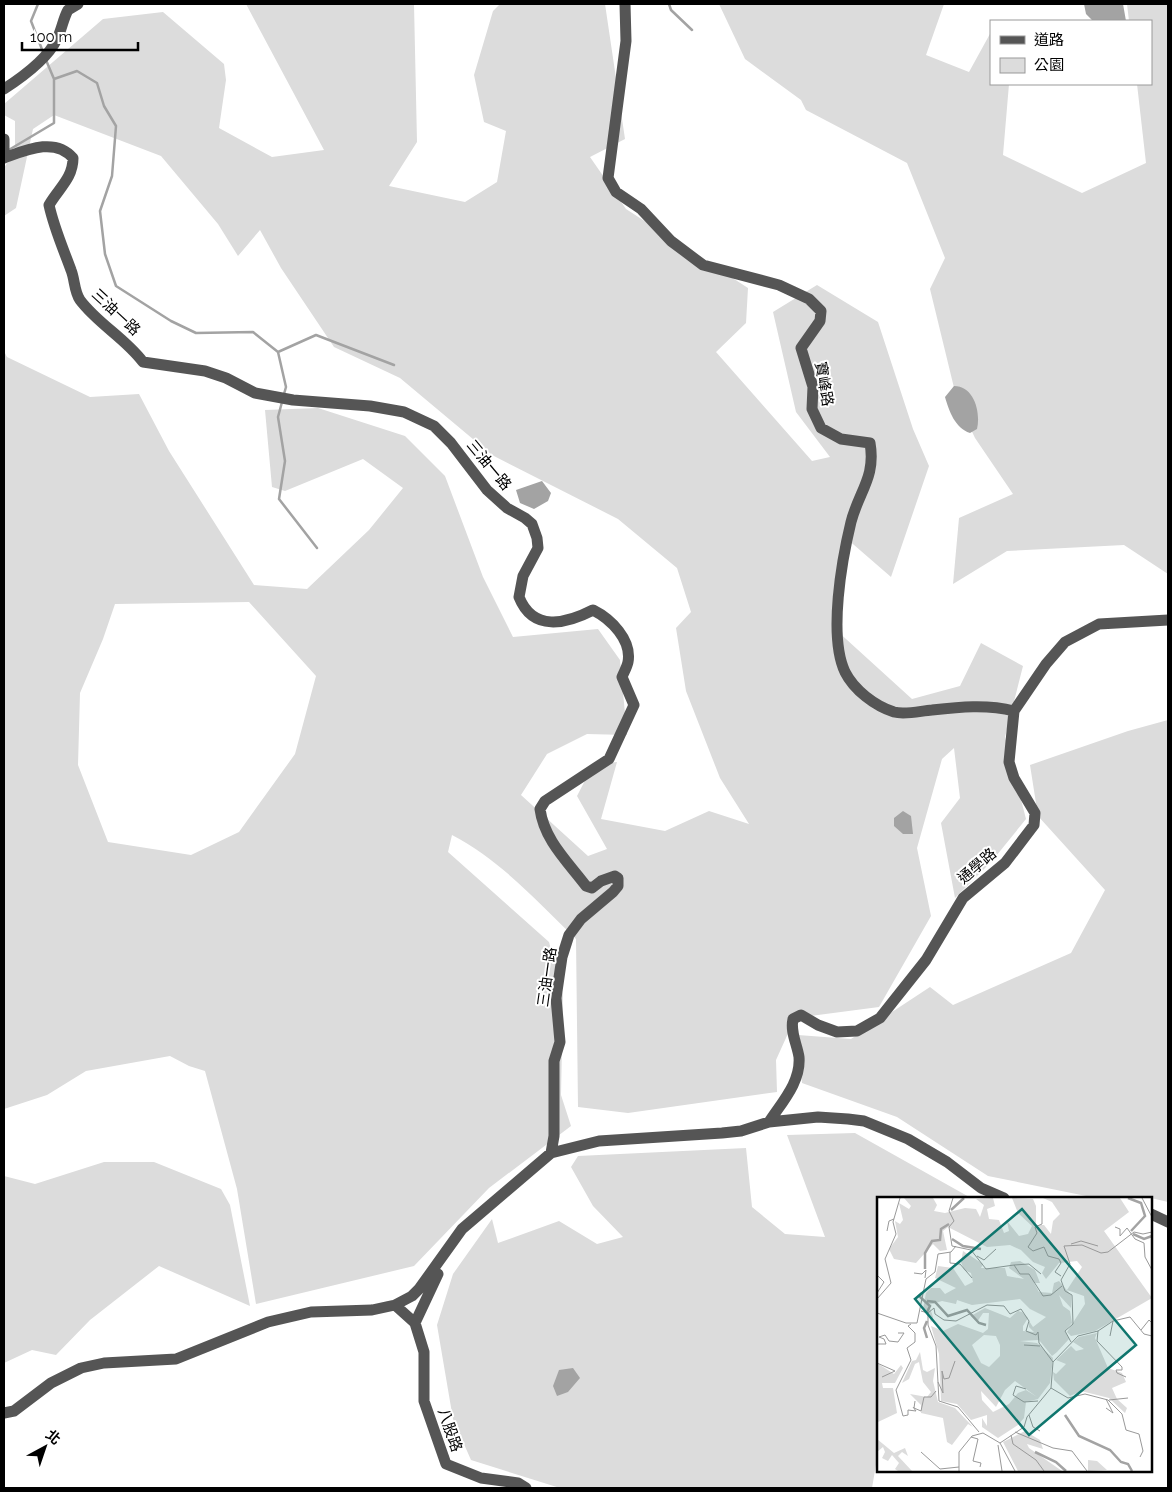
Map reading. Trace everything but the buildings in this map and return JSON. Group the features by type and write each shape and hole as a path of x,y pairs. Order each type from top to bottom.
{"street":[{"path":"4,89 24,76 44,55 57,39 68,10 78,4"},
{"name":"寶峰路","path":"626,4 626,41 608,178 616,192 641,209 671,241 702,265 780,285 809,299 821,311 820,321 802,348 813,387 812,409 821,428 841,439 870,442 872,468 852,520 842,564 837,622 845,672 857,688 873,702 895,712 996,706 1014,711"},
{"path":"4,139 4,158"},
{"name":"三油一路","path":"4,158 35,147 53,147 66,150 74,158 66,183 56,192 49,204 55,232 72,272 79,299 112,332 131,345 143,362 205,371 226,378 255,394 293,400 370,406 404,412 434,426 452,443 487,490 507,508 532,524 538,548 523,576 519,597 528,611 538,619 554,624 593,610 605,616 624,638 629,661 622,677 634,705 617,739 614,753 610,758 546,801 540,809 542,820 553,844 586,886 592,888 601,880 615,876 618,878 618,886 581,919 569,935 562,957 556,998 560,1042 554,1061 555,1129 551,1153"},
{"name":"通學路","path":"769,1122 797,1078 799,1057 791,1026 793,1019 801,1015 818,1025 844,1032 857,1031 880,1018 926,960 963,898 1005,863 1034,825 1035,813 1014,778 1009,762 1014,711 1046,664 1065,642 1099,624 1168,620"},
{"path":"4,1413 14,1411 51,1383 81,1368 104,1363 176,1359 268,1322 312,1312 372,1310 395,1305 412,1296 419,1289 462,1229 551,1153 599,1141 741,1131 769,1122 818,1117 864,1122 922,1146 981,1188 1002,1197"},
{"path":"1152,1214 1168,1222"},
{"path":"395,1305 415,1323 452,1243"},
{"name":"八股路","path":"415,1323 424,1352 424,1401 446,1464 481,1478 518,1483 526,1488"}],"green space":[{"path":"246,4 414,4 417,142 389,186 465,202 497,182 506,131 484,122 474,75 493,11 500,4 605,4 625,139 590,157 626,209 748,288 746,323 716,352 812,461 830,457 796,412 773,312 817,285 878,322 913,429 929,466 891,577 846,538 835,629 912,699 960,686 981,643 1023,666 1005,737 1026,819 992,861 955,898 941,823 960,798 954,748 942,759 917,848 931,916 879,1007 795,1018 776,1060 777,1092 628,1113 578,1107 576,939 502,869 470,845 452,835 448,852 549,942 563,995 561,1095 571,1126 489,1188 414,1266 256,1304 237,1189 205,1071 189,1066 170,1056 86,1071 47,1095 4,1109 4,351 7,357 90,397 139,394 169,451 254,585 307,589 369,530 403,488 363,459 285,491 272,487 265,410 318,408 405,436 445,476 483,577 513,637 598,629 620,660 627,735 587,734 547,754 521,795 588,856 607,849 577,796 593,765 617,762 601,819 665,831 709,811 749,824 720,778 686,691 676,628 691,612 677,568 618,519 492,455 400,378 334,347 281,268 260,230 238,256 218,224 161,156 54,115 33,129 16,208 4,216 4,168 15,150 15,121 4,115 4,104 103,19 163,12 224,64 226,80 219,128 272,157 324,150","holes":["249,602 316,676 295,754 239,832 191,855 108,842 78,765 80,693 103,639 115,604"]},
{"path":"719,4 944,4 926,55 969,72 990,34 990,85 1009,85 1003,155 1082,193 1146,163 1137,85 1152,85 1152,20 1129,20 1127,4 1168,4 1168,574 1124,545 1007,551 953,584 959,518 1013,494 975,438 957,400 930,289 945,258 907,163 806,110 801,100 745,59"},
{"path":"1168,720 1168,1202 1152,1197 1091,1197 988,1176 897,1117 802,1083 798,1035 851,1039 930,987 953,1005 1071,953 1105,890 1038,816 1030,765 1128,731"},
{"path":"855,1133 969,1197 877,1197 877,1459 872,1488 560,1488 471,1460 453,1419 437,1325 453,1274 492,1219 498,1243 559,1221 597,1244 623,1237 593,1206 571,1167 578,1156 746,1148 752,1207 785,1234 825,1237 787,1135"},
{"path":"104,1162 154,1162 221,1189 230,1205 250,1306 159,1266 90,1320 56,1355 32,1350 4,1363 4,1176 35,1184"}],"shaded area":[{"path":"1084,4 1123,4 1126,20 1092,20 1086,14"},
{"path":"954,386 967,390 977,408 977,429 970,433 957,423 945,397"},
{"path":"542,481 551,493 548,501 534,509 520,503 516,490"},
{"path":"903,811 911,816 913,834 903,834 894,826 894,818"},
{"path":"573,1368 580,1378 568,1392 557,1396 553,1386 559,1370"}],"waterway":[{"path":"38,4 31,21 43,52"},
{"path":"669,4 671,10 692,30"},
{"path":"7,151 54,123 54,79 46,60"},
{"path":"54,79 77,71 97,83 104,106 116,126 112,176 100,211 105,254 116,286 171,321 196,333 253,332 278,352 286,387 284,394"},
{"path":"278,352 316,335 394,365"},
{"path":"282,402 278,417 285,461 279,499 317,548"}]}
